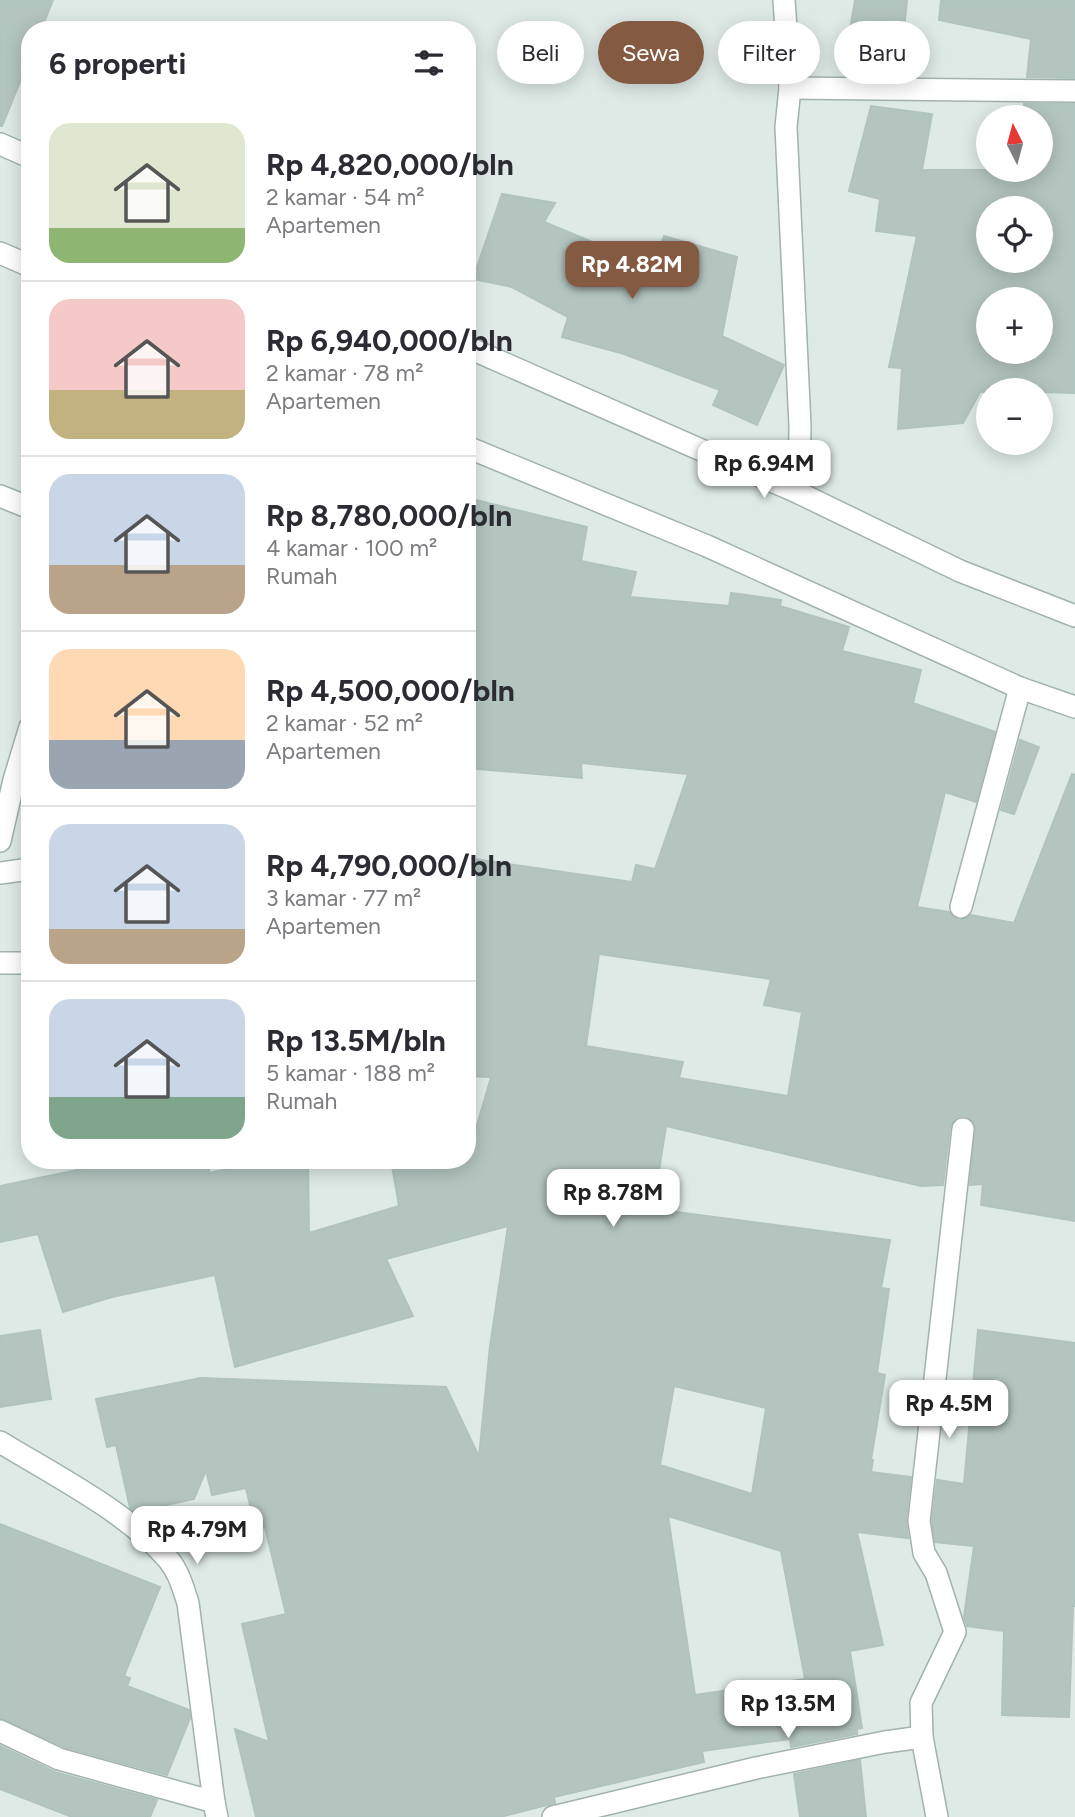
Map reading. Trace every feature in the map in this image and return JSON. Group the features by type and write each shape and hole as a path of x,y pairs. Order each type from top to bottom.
{"street":[{"path":"784,0 790,88 786,127 800,426 799,493"},
{"path":"790,88 1075,91"},
{"path":"0,145 21,153"},
{"path":"0,253 21,262"},
{"path":"476,351 799,493 960,570 1075,616"},
{"path":"476,451 707,546 1020,688 1075,707"},
{"path":"0,496 21,504"},
{"path":"961,907 1020,688"},
{"path":"0,841 21,757"},
{"path":"0,873 21,870"},
{"path":"0,963 21,963"},
{"path":"937,1817 922,1737 921,1703 955,1632 936,1573 924,1553 919,1521 963,1129"},
{"path":"0,1442 86,1494 133,1527 169,1561 181,1580 188,1603 216,1809 59,1759 0,1731"},
{"path":"553,1817 756,1768 922,1737"}],"building":[{"path":"0,0 53,0 45,21 21,21 21,79 0,126"},
{"path":"855,0 907,0 905,21 851,21"},
{"path":"941,0 1075,0 1075,78 1027,77 1031,39 939,20"},
{"path":"1024,104 1075,104 1075,393 1053,392 1053,378 976,378 976,399 963,423 898,429 902,368 889,367 917,236 876,231 880,199 849,191 871,106 932,114 922,170 976,170 976,182 1054,182 1054,105"},
{"path":"502,194 555,203 544,222 653,267 664,236 737,257 722,336 784,365 757,425 713,405 720,390 624,354 562,337 568,317 512,287 476,280 476,270"},
{"path":"476,500 587,527 581,561 636,572 630,597 729,606 731,593 781,600 780,606 849,627 842,651 921,670 913,703 995,732 976,802 945,792 917,907 949,912 958,920 971,915 1014,923 1072,774 1075,775 1075,1221 981,1205 983,1184 970,1185 975,1124 965,1116 957,1117 950,1127 943,1185 921,1186 666,1126 653,1209 890,1240 881,1288 889,1289 877,1373 885,1375 871,1472 911,1477 906,1520 908,1538 857,1532 883,1645 850,1651 862,1728 857,1729 857,1734 791,1747 790,1739 702,1751 704,1762 554,1797 555,1803 500,1817 256,1817 235,1729 269,1742 242,1624 286,1614 265,1527 256,1530 246,1488 212,1495 206,1470 194,1499 135,1512 130,1508 116,1445 107,1447 96,1399 201,1378 446,1387 479,1457 490,1346 508,1226 386,1259 413,1316 235,1367 215,1275 112,1297 63,1312 38,1234 0,1242 0,1186 82,1169 209,1169 209,1173 228,1169 308,1169 309,1233 399,1206 393,1169 476,1169 476,1129 491,1077 476,1076 476,859 632,882 636,865 655,869 688,774 581,763 582,778 476,769","holes":["599,954 771,979 764,1005 802,1012 788,1096 679,1078 683,1062 586,1046","674,1386 766,1408 752,1494 660,1465","668,1516 781,1551 805,1679 695,1695"]},
{"path":"1020,740 1039,747 1014,814 1001,810"},
{"path":"40,1330 51,1399 0,1407 0,1336"},
{"path":"978,1330 1075,1343 1075,1606 1069,1717 1002,1715 1004,1631 967,1626 964,1617 974,1546 935,1542 932,1521 937,1480 964,1484"},
{"path":"0,1524 160,1587 124,1676 130,1678 127,1686 189,1710 190,1718 167,1775 64,1747 0,1718"},
{"path":"0,1746 55,1772 157,1800 150,1817 72,1817 0,1789"},
{"path":"860,1760 866,1817 800,1817 794,1774"}]}
